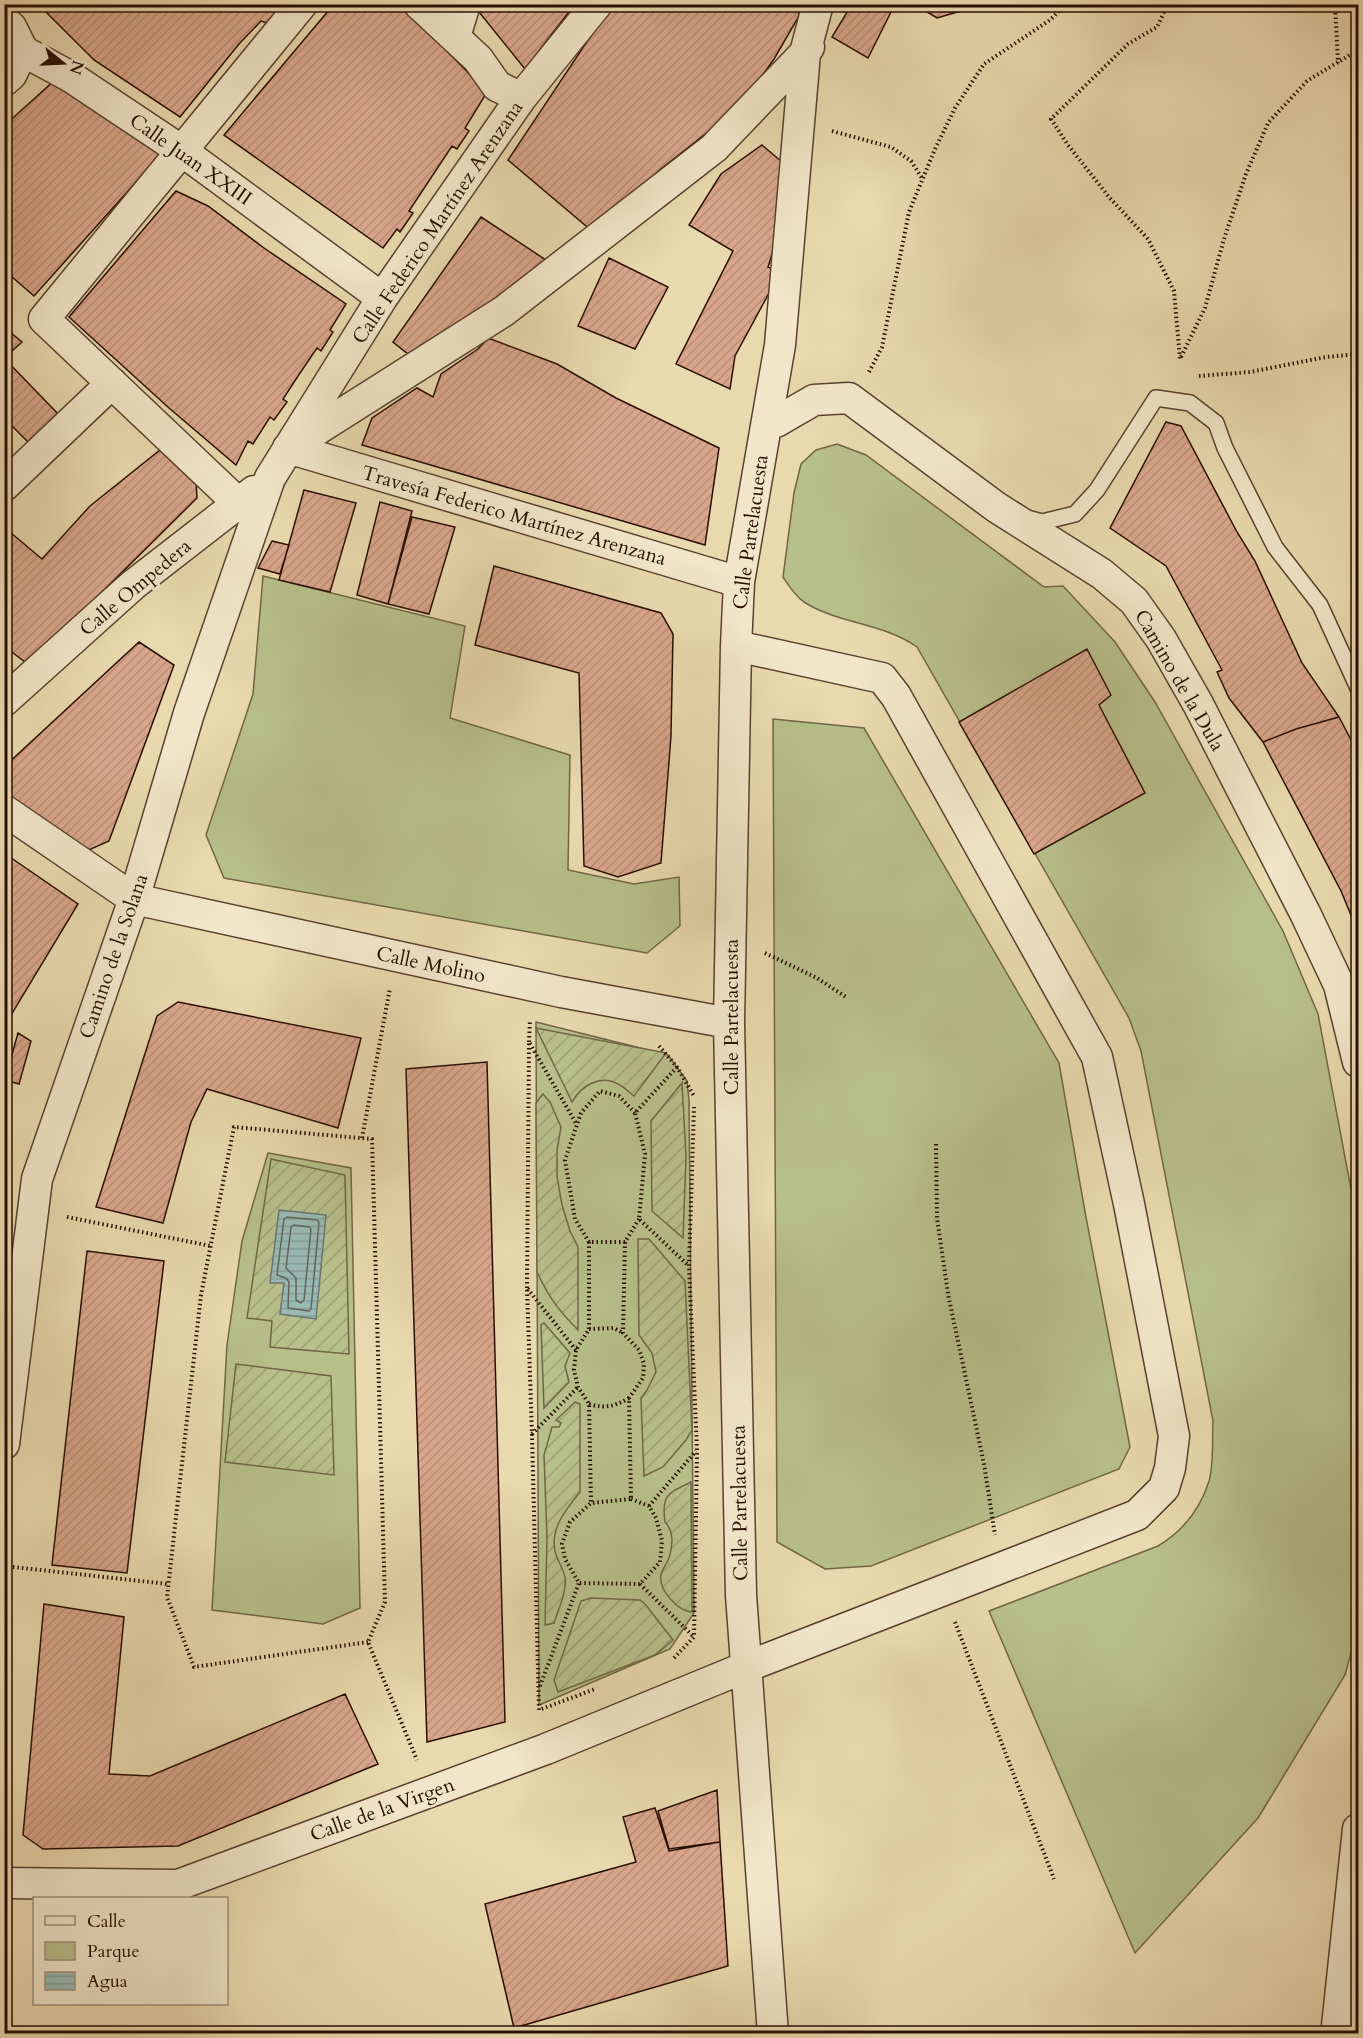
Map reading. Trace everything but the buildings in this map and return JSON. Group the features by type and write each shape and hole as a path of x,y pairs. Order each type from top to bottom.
{"street":[{"path":"238,503 44,319 302,4"},
{"path":"419,4 477,58 497,86 521,98"},
{"path":"454,37 465,4"},
{"name":"Calle Federico Martínez Arenzana","path":"270,478 382,298 521,98 597,4"},
{"path":"805,53 818,4"},
{"path":"288,448 504,311 714,148 805,53 833,4"},
{"path":"4,21 11,27 23,51 11,75 4,81"},
{"name":"Calle Juan XXIII","path":"23,51 71,77 182,151 382,298"},
{"name":"Calle Partelacuesta","path":"773,2034 741,1595 729,1023 739,582 780,345 805,53"},
{"path":"4,486 112,383"},
{"path":"766,425 776,422 814,400 849,398"},
{"name":"Camino de la Dula","path":"849,398 996,507 1102,574 1134,601 1161,639 1198,704 1306,915 1339,985 1359,1062"},
{"name":"Travesía Federico Martínez Arenzana","path":"288,448 739,582"},
{"name":"Calle Ompedera","path":"4,701 133,585 270,478"},
{"name":"Camino de la Solana","path":"4,1444 37,1179 134,899 189,713 270,478"},
{"name":"Calle de la Virgen","path":"4,1883 178,1885 546,1749 746,1667 1137,1515 1164,1488 1170,1468 1174,1436 1129,1204 1097,1057 896,696 882,678 736,646"},
{"path":"4,810 134,899"},
{"name":"Calle Molino","path":"134,899 561,992 729,1023"},
{"path":"1338,2034 1337,2026 1359,1829"}],"lane":[{"path":"996,507 1042,522 1075,514 1097,490 1156,398 1190,403 1216,423 1225,448 1275,547 1320,605 1359,688"}],"path":[{"path":"849,398 867,375 882,347 909,212 955,108 984,64 1050,20 1066,4"},
{"path":"1168,4 1157,27 1128,44 1051,119 1068,145 1109,197 1148,239 1174,291 1180,358 1204,308 1246,174 1268,123 1307,81 1359,50"},
{"path":"1335,4 1338,63"},
{"path":"799,124 891,147 911,161 922,179"},
{"path":"1156,398 1195,376 1250,372 1326,357 1359,354"},
{"path":"731,941 774,956 817,978 846,997"},
{"path":"362,1138 396,956"},
{"path":"577,1125 529,1042 527,1288 539,1710 605,1685"},
{"path":"635,1113 677,1067 694,1094 689,1266 697,1451 694,1637 672,1660"},
{"path":"591,1503 590,1404 578,1387 574,1370 576,1350 589,1329 589,1242 575,1219 565,1160 581,1113 600,1091 619,1096 635,1113 645,1154 639,1219 625,1242 623,1333"},
{"path":"368,1642 194,1667 167,1597 201,1295 234,1127 372,1139 385,1602 368,1642 430,1791"},
{"path":"936,1144 937,1218 948,1294 984,1464 1001,1568"},
{"path":"34,1210 211,1246"},
{"path":"639,1219 689,1266"},
{"path":"589,1242 625,1242"},
{"path":"527,1288 576,1350"},
{"path":"589,1329 614,1328 623,1333 639,1350 644,1364 643,1378 629,1398 615,1407 601,1408 590,1404"},
{"path":"532,1434 578,1387"},
{"path":"629,1398 631,1499"},
{"path":"649,1506 697,1451"},
{"path":"579,1583 565,1559 562,1544 570,1522 591,1503 631,1499 649,1506 656,1518 662,1541 660,1562 640,1584"},
{"path":"4,1566 168,1584"},
{"path":"579,1583 640,1584 694,1637"},
{"path":"538,1690 579,1583"},
{"path":"943,1591 1054,1879"}],"green space":[{"path":"837,444 866,455 1044,587 1063,586 1115,642 1155,702 1283,931 1318,1014 1358,1226 1358,1628 1345,1675 1258,1818 1135,1953 989,1611 1158,1546 1190,1519 1201,1501 1211,1475 1213,1421 1141,1051 1129,1018 917,647 890,633 817,609 798,597 783,577 794,493 801,464 816,450"},
{"path":"263,576 465,626 450,718 570,755 568,870 634,884 679,877 680,926 647,953 224,878 206,835 253,694"},
{"path":"773,719 864,728 1059,1063 1130,1447 1119,1469 871,1566 825,1569 777,1542"},
{"path":"536,1022 668,1055 687,1081 694,1613 670,1649 539,1705"},
{"path":"536,1028 666,1053 634,1096 618,1084 604,1080 592,1083 580,1091 572,1102"},
{"path":"682,1083 686,1157 683,1238 652,1211 651,1121"},
{"path":"543,1094 550,1102 561,1127 557,1150 557,1177 562,1205 578,1247 578,1330 554,1303 537,1272 536,1103"},
{"path":"268,1153 351,1168 360,1608 323,1624 212,1610 227,1345 242,1241"},
{"path":"271,1159 345,1175 349,1354 270,1347 272,1321 247,1318"},
{"path":"638,1239 649,1239 685,1281 692,1430 663,1467 644,1476 641,1398 656,1372 652,1353 639,1335"},
{"path":"544,1323 570,1353 565,1366 569,1382 544,1408 541,1325"},
{"path":"236,1364 331,1376 334,1475 225,1462"},
{"path":"575,1402 580,1404 580,1492 557,1526 555,1551 565,1577 565,1589 554,1623 545,1625 547,1538 544,1455 552,1427 559,1427 561,1423 556,1420"},
{"path":"691,1482 692,1612 681,1608 670,1599 661,1581 672,1544 670,1530 665,1522 664,1505 672,1492"},
{"path":"591,1598 640,1600 673,1640 655,1655 558,1692 554,1680 581,1601"}],"water":[{"path":"279,1210 326,1215 316,1319 280,1314 284,1283 270,1283"}]}
